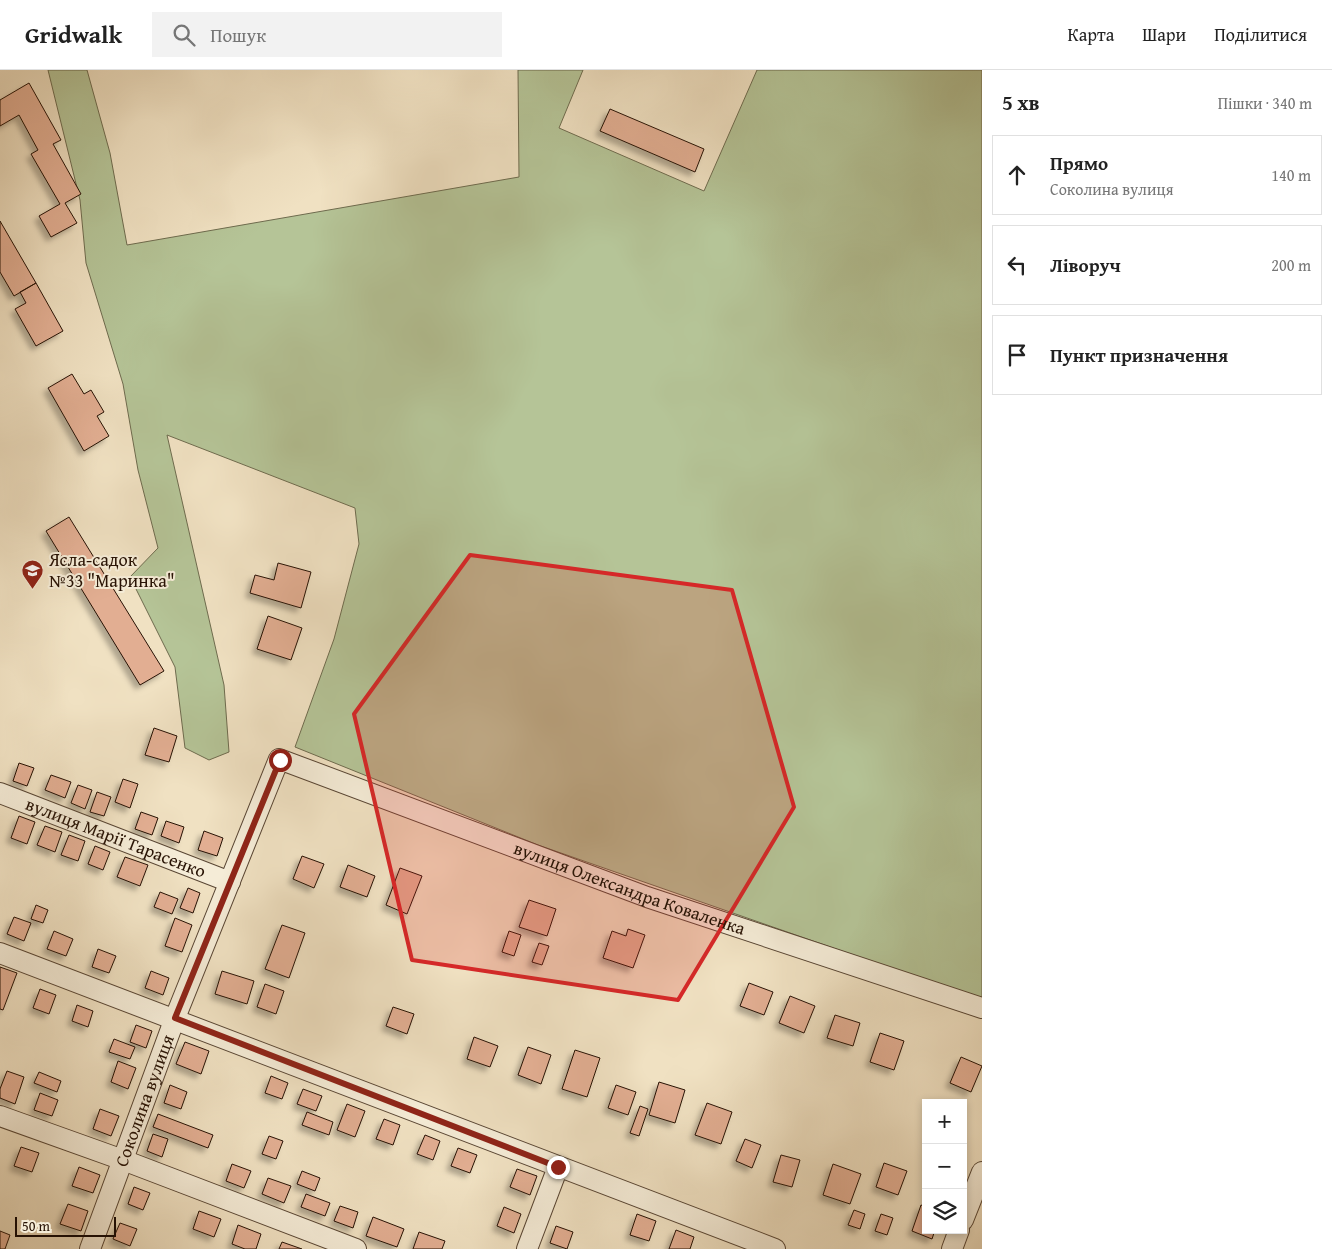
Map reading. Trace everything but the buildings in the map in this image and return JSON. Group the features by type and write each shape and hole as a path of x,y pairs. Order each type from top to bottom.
{"street":[{"name":"Соколина вулиця","path":"90,1249 175,1018 280,760"},
{"name":"вулиця Олександра Коваленка","path":"280,760 647,898 982,1008"},
{"name":"вулиця Марії Тарасенко","path":"0,793 230,882"},
{"path":"0,953 175,1018 775,1249"},
{"path":"0,1116 123,1160 356,1249"},
{"path":"527,1249 558,1167"},
{"path":"967,1210 982,1172"},
{"path":"952,1249 958,1234"}],"highlighted area":[{"path":"470,555 732,590 794,807 678,1000 412,960 354,714"}],"green space":[{"path":"48,70 87,70 110,153 127,245 519,177 518,70 583,70 559,128 704,191 757,70 982,70 982,1000 538,845 295,747 334,639 359,544 355,508 167,435 224,685 229,752 209,760 185,748 175,667 130,577 158,548 138,470 123,384 86,263 80,200"}],"place":[{"name":"Ясла-садок №33 \"Маринка\"","path":"33,589"}],"route":[{"path":"280,760 266,788 175,1018 558,1167"}]}
